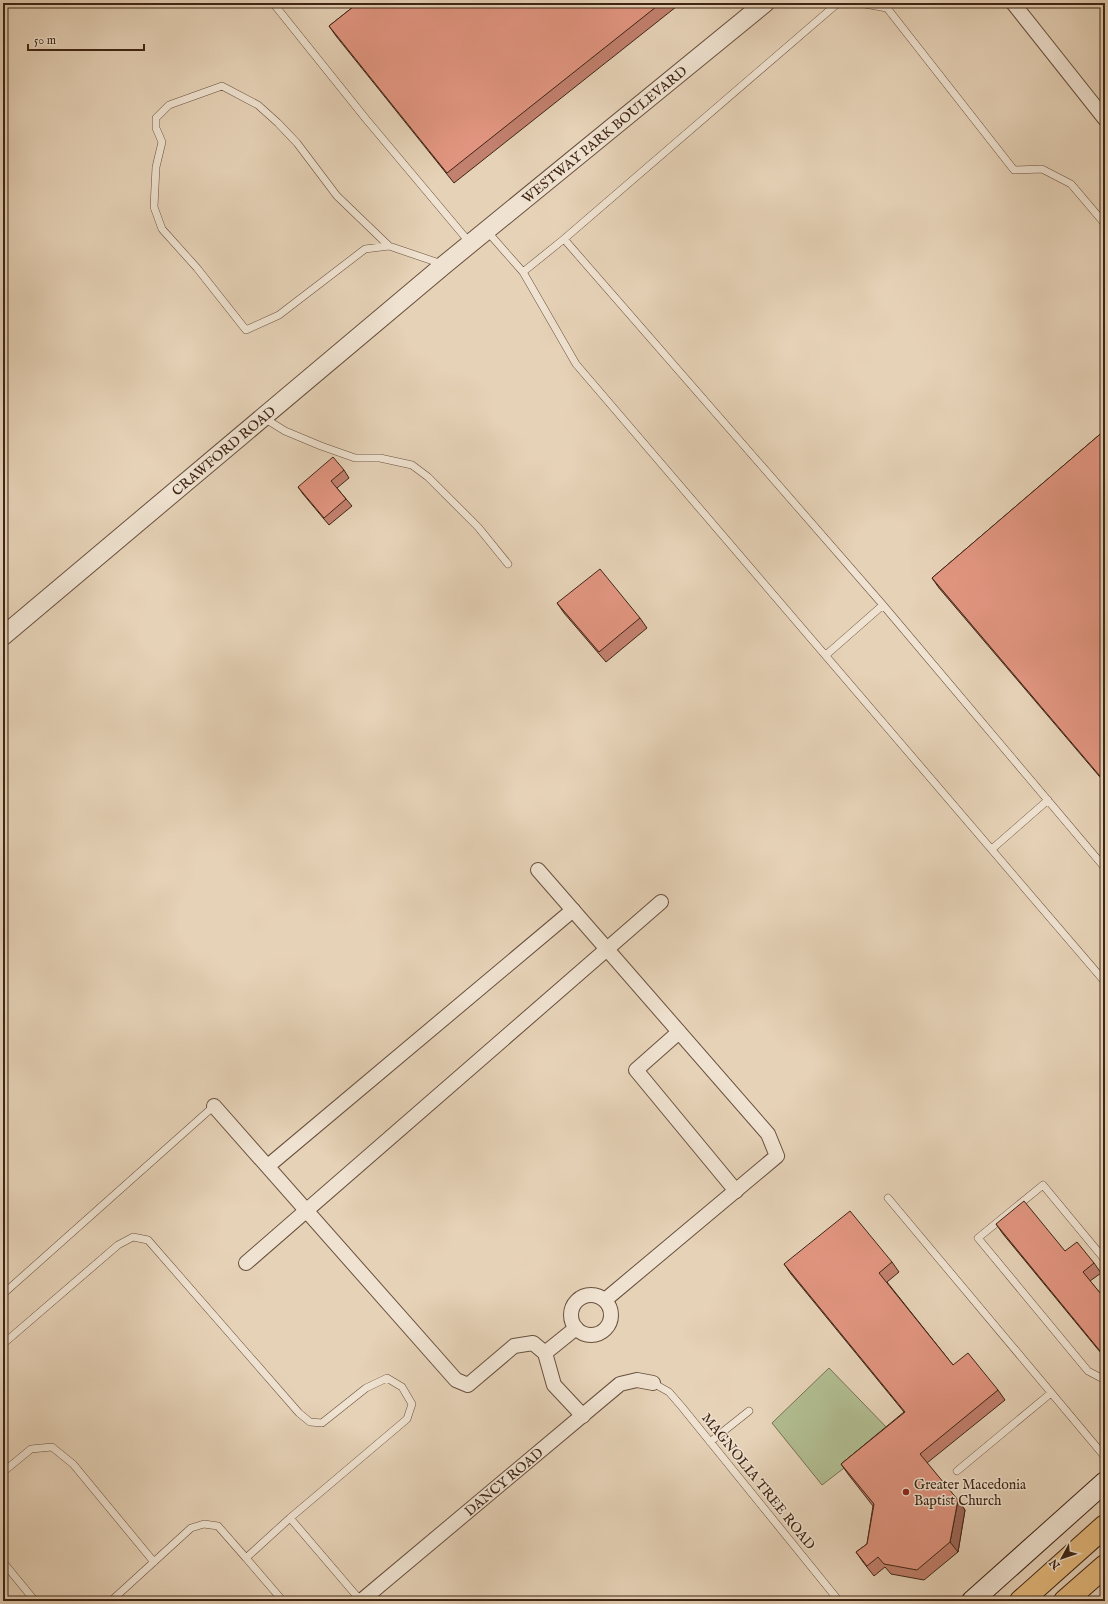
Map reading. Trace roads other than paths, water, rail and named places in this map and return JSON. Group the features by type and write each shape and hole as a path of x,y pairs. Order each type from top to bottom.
{"highway":[{"path":"1021,1601 1105,1526"},
{"path":"1065,1601 1105,1566"}],"main road":[{"path":"972,1601 1105,1482"}],"street":[{"name":"WESTWAY PARK BOULEVARD","path":"444,265 765,3"},
{"path":"1013,3 1105,119"},
{"name":"CRAWFORD ROAD","path":"3,636 444,265"},
{"path":"538,870 768,1134 777,1156 606,1300"},
{"path":"246,1263 661,902"},
{"path":"268,1166 573,910"},
{"path":"679,1032 636,1070 736,1191"},
{"path":"214,1106 456,1380 468,1386 514,1346 533,1343 545,1353 554,1385 583,1416"},
{"path":"587,1295 600,1297 606,1300 611,1312 609,1325 605,1330 593,1335 587,1334 576,1328 571,1315 576,1302 587,1295"},
{"path":"545,1353 576,1328"},
{"name":"DANCY ROAD","path":"361,1601 620,1384 637,1380 653,1383"}],"lane":[{"path":"273,3 470,243"},
{"path":"523,272 564,239 838,3"},
{"path":"859,3 890,5 1014,170 1042,169 1071,184 1105,224"},
{"path":"389,246 365,249 279,315 246,330 197,268 162,229 154,207 156,167 162,142 156,128 156,118 169,105 222,86 258,105 297,143 337,196 389,246 444,265"},
{"path":"486,230 523,272 576,364 1105,982"},
{"path":"564,239 883,606 1105,868"},
{"path":"262,417 286,432 355,458 380,458 412,465 428,477 478,527 508,564"},
{"path":"826,655 883,606"},
{"path":"992,849 1048,800"},
{"path":"3,1294 214,1106"},
{"path":"1105,1260 1043,1185 978,1238 1088,1371 1105,1380"},
{"path":"888,1198 1105,1457"},
{"path":"3,1344 118,1245 133,1237 148,1240 299,1413 310,1422 322,1423 366,1388 387,1378 402,1387 412,1404 407,1419 290,1518 246,1558"},
{"name":"MAGNOLIA TREE ROAD","path":"653,1383 669,1392 839,1601"},
{"path":"957,1472 1051,1393"},
{"path":"710,1442 749,1411"},
{"path":"3,1472 31,1449 52,1447 73,1464 154,1562"},
{"path":"290,1518 361,1601"},
{"path":"111,1601 191,1528 204,1524 218,1526 283,1601"},
{"path":"3,1562 35,1601"}],"place":[{"name":"Greater Macedonia Baptist Church","path":"906,1492"}]}
